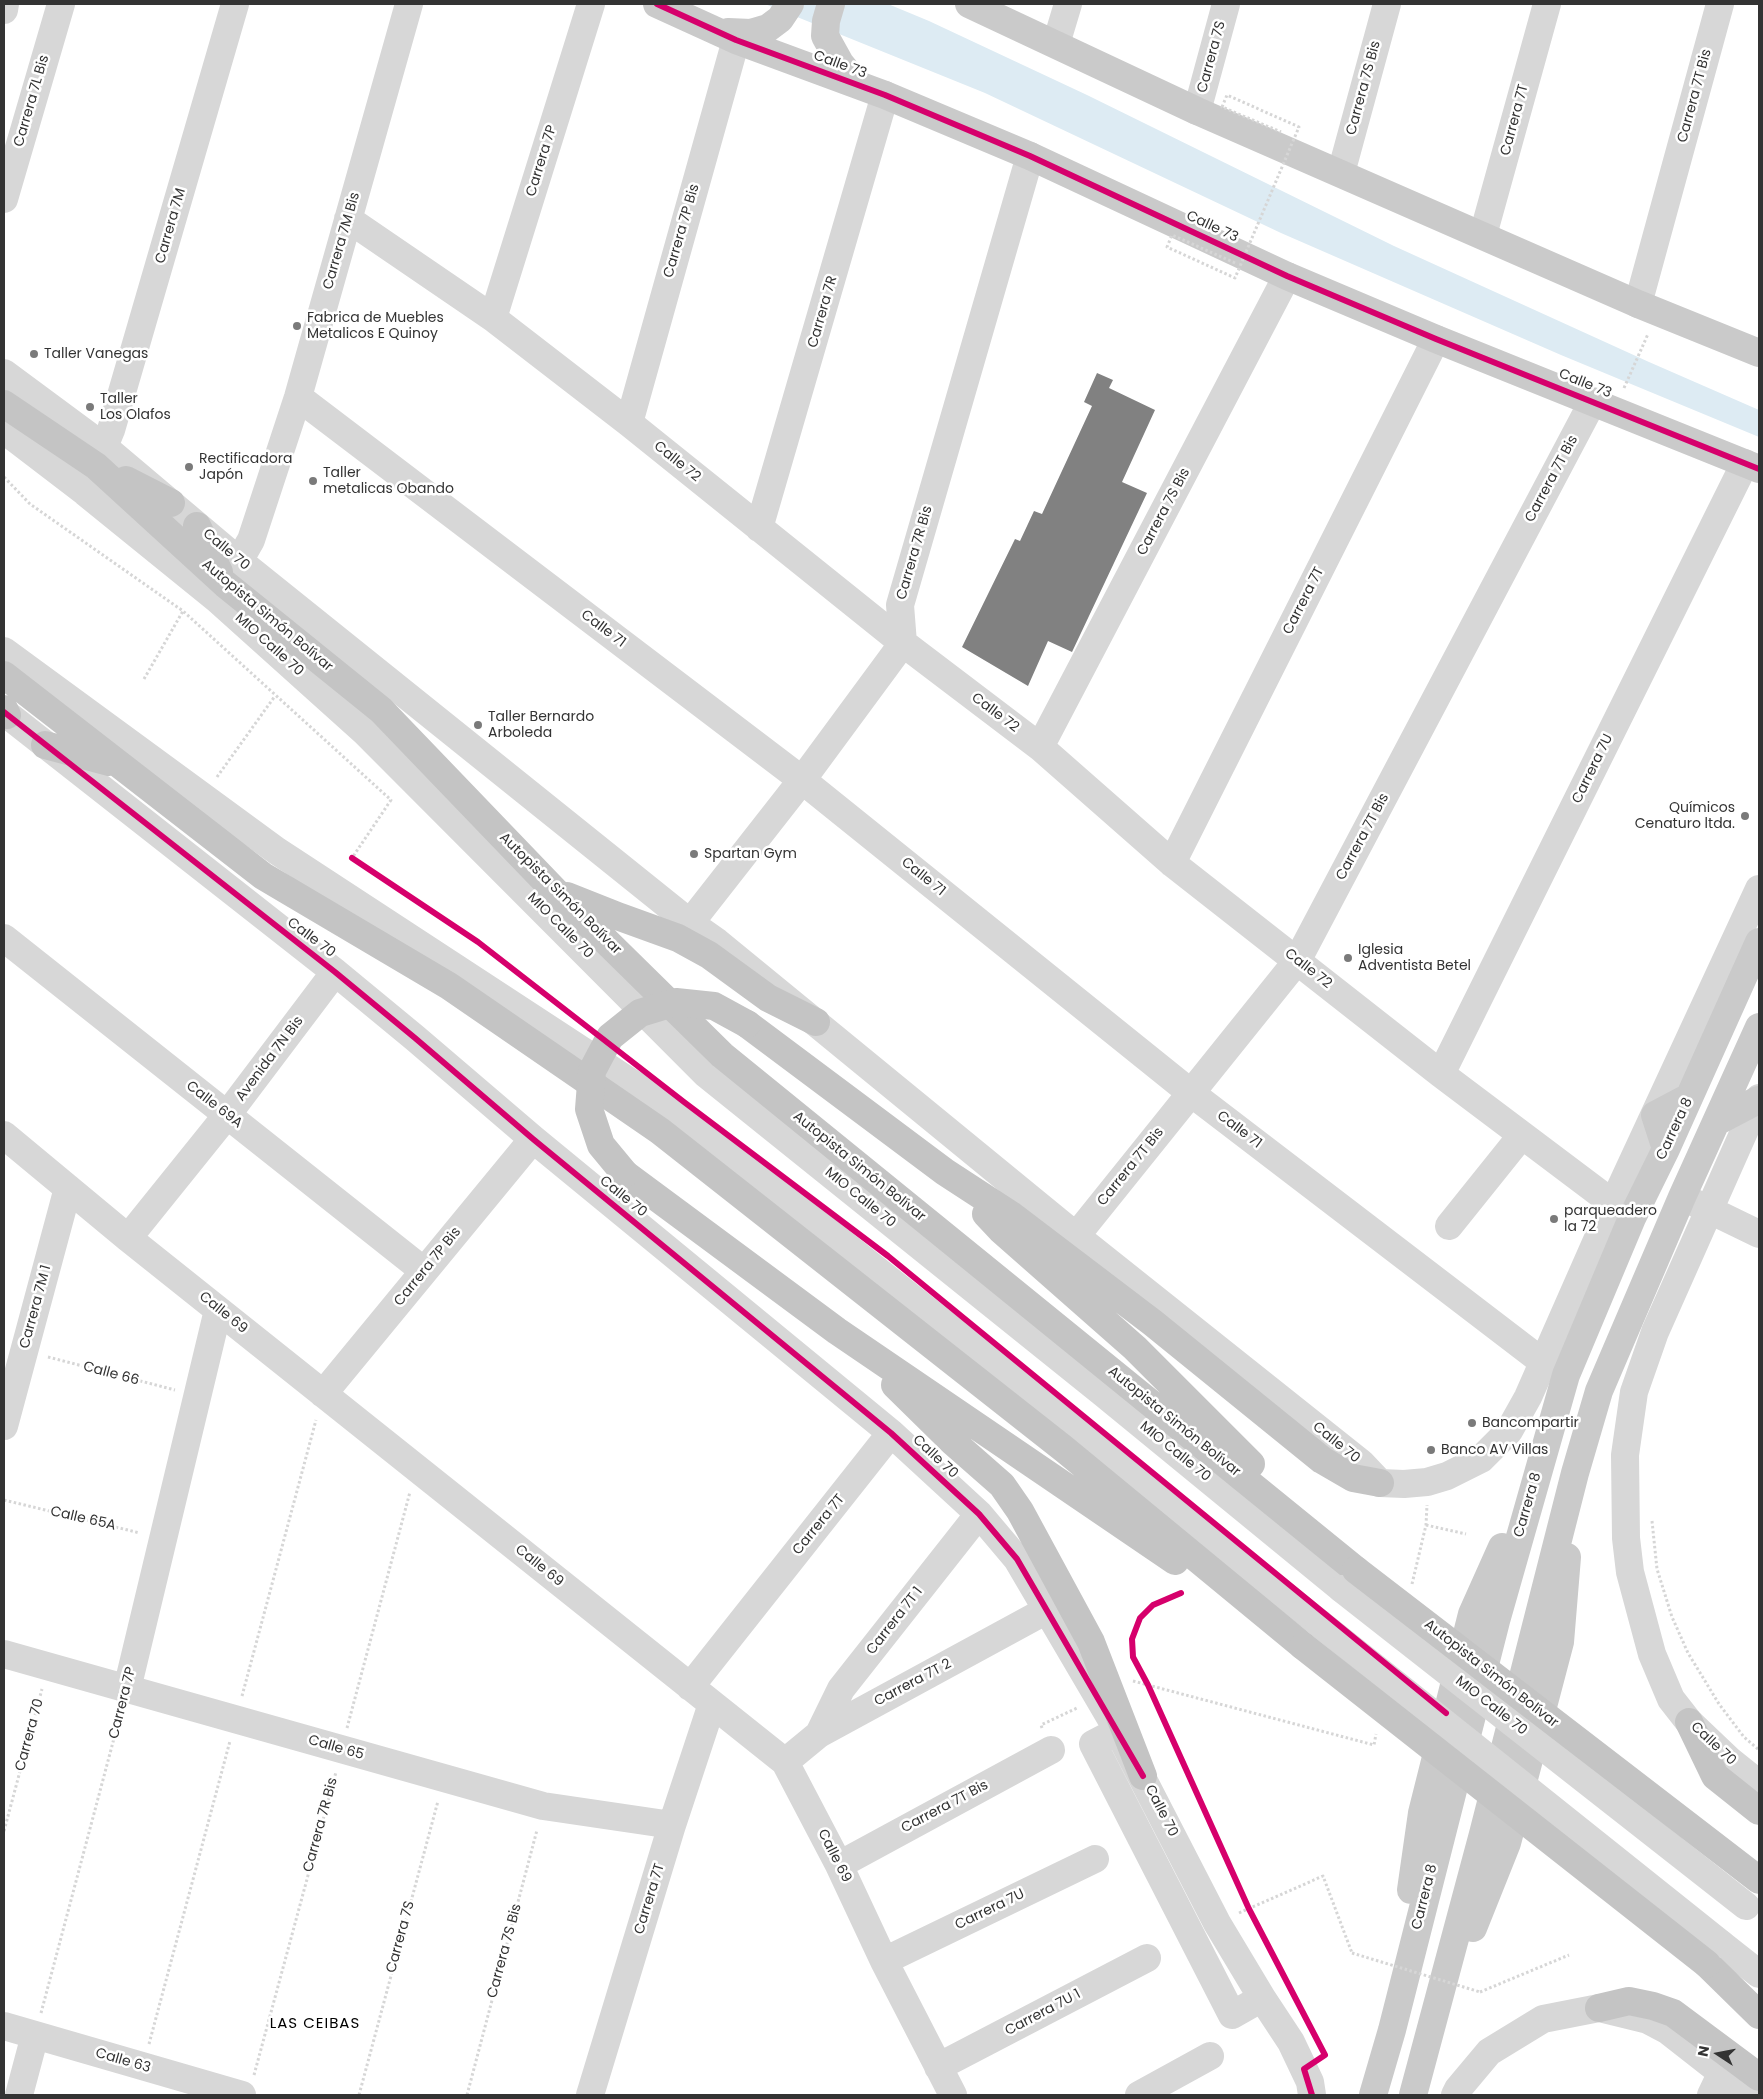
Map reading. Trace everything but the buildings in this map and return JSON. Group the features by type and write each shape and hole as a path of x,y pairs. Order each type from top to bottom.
{"highway":[{"name":"Autopista Simón Bolívar","path":"4,404 100,456 226,584 381,710 554,890 722,1055 1349,1579 1759,1880"},
{"path":"100,456 171,503"},
{"path":"197,526 226,584"},
{"path":"4,675 263,876 449,986 660,1131 1064,1449 1304,1646 1714,1954 1759,2003"},
{"path":"45,745 119,764"},
{"path":"554,890 620,918 678,938 709,956 768,998 816,1022"},
{"path":"1304,1646 1135,1535 837,1331 625,1174 601,1145 589,1109 592,1071 610,1037 640,1013 676,1002 714,1006 747,1024 945,1172 1011,1215 1153,1323 1322,1460 1353,1478 1380,1483"},
{"path":"945,1172 1001,1230 1135,1348 1349,1579"},
{"path":"837,1331 953,1442 1002,1485 1038,1542 1091,1642 1143,1776"},
{"path":"1689,1722 1715,1776 1759,1812"},
{"path":"1714,1954 1759,2015"},
{"path":"1599,2008 1629,2001 1673,2013 1759,2077"}],"main road":[{"name":"Calle 73","path":"658,4 886,95 1030,156 1287,276 1436,339 1752,466"},
{"path":"735,34 759,32 780,19 790,4"},
{"path":"831,4 825,36 832,51 858,85"},
{"path":"969,4 1197,111 1638,304 1759,353"},
{"name":"Carrera 8","path":"1373,2095 1392,2030 1422,1812 1472,1614 1539,1467 1566,1375 1623,1211 1666,1150 1759,942"},
{"path":"1413,2095 1574,1473 1599,1390 1682,1197 1759,1026"},
{"path":"1666,1150 1655,1114 1689,1097"},
{"path":"1716,1122 1759,1099"}],"street":[{"path":"4,10 5,4"},
{"name":"Carrera 7L Bis","path":"4,199 61,4"},
{"name":"Carrera 7M","path":"100,456 112,430 235,4"},
{"name":"Carrera 7M Bis","path":"239,561 251,540 298,397 409,4"},
{"name":"Carrera 7P","path":"492,318 591,4"},
{"path":"1056,44 1068,4"},
{"name":"Carrera 7S","path":"1197,111 1226,4"},
{"name":"Carrera 7S Bis","path":"1341,173 1387,4"},
{"name":"Carrera 7T","path":"1483,235 1547,4"},
{"name":"Carrera 7T Bis","path":"1638,304 1720,4"},
{"name":"Carrera 7P Bis","path":"629,423 735,34"},
{"name":"Carrera 7R","path":"759,528 886,95"},
{"name":"Carrera 7R Bis","path":"903,643 900,605 1030,156"},
{"name":"Calle 72","path":"348,219 492,318 629,423 903,643 1040,747 1172,863 1441,1074 1623,1211"},
{"name":"Carrera 7S Bis","path":"1040,747 1287,276"},
{"name":"Carrera 7T","path":"1172,863 1436,339"},
{"path":"4,373 100,456"},
{"name":"Calle 71","path":"298,397 802,780 1191,1093 1544,1363"},
{"name":"Carrera 7T Bis","path":"1076,1236 1297,961 1593,401"},
{"name":"MIO Calle 70","path":"4,430 85,492 217,599 365,732 706,1074 1104,1393 1349,1579 1753,1911"},
{"name":"Carrera 7U","path":"1441,1074 1752,466"},
{"name":"Calle 70","path":"171,503 239,561 816,1022 1076,1236 1354,1457 1380,1483"},
{"path":"690,923 802,780 903,643"},
{"path":"4,651 277,852 676,1112 886,1277 1319,1624 1714,1954 1759,1974"},
{"name":"Calle 70","path":"5,712 335,972 533,1140 891,1433 979,1514 1017,1559 1099,1697 1162,1811 1217,1923 1291,2042 1310,2082 1312,2095"},
{"name":"Carrera 8","path":"1380,1483 1428,1482 1447,1476 1481,1459 1509,1431 1623,1211 1655,1114 1759,889"},
{"name":"Calle 69A","path":"4,938 424,1271"},
{"name":"Avenida 7N Bis","path":"128,1238 227,1115 335,972"},
{"path":"1710,1210 1759,1099"},
{"name":"Calle 69","path":"4,1135 128,1238 785,1762 839,1865 884,1961 952,2095"},
{"path":"1448,1226 1522,1135"},
{"name":"Carrera 7P Bis","path":"323,1394 533,1140"},
{"name":"Carrera 7M 1","path":"4,1426 68,1188"},
{"path":"1682,1197 1759,1234"},
{"name":"Calle 70","path":"1710,1210 1655,1332 1634,1392 1625,1455 1626,1538 1630,1572 1652,1654 1671,1699 1689,1722 1729,1760 1759,1784"},
{"name":"Carrera 7P","path":"127,1689 218,1310"},
{"name":"Carrera 7T","path":"690,1687 891,1433"},
{"name":"Carrera 7T 1","path":"819,1734 842,1689 979,1514"},
{"name":"Carrera 7T 2","path":"785,1762 819,1734 1047,1610"},
{"name":"Calle 65","path":"4,1654 543,1806 672,1825"},
{"name":"Carrera 7T","path":"590,2095 672,1825 712,1704"},
{"path":"1118,1731 1093,1744 1232,2015 1262,1998"},
{"name":"Carrera 7T Bis","path":"839,1865 1051,1750"},
{"path":"1137,1831 1162,1811"},
{"name":"Carrera 7U","path":"884,1961 1095,1859"},
{"path":"1172,1900 1198,1884"},
{"name":"Carrera 7U 1","path":"938,2067 1147,1958"},
{"path":"1455,2095 1458,2088 1489,2052 1543,2019 1599,2008 1648,2020 1666,2030 1716,2084 1750,2095"},
{"name":"Calle 63","path":"4,2026 248,2086"},
{"path":"19,2095 35,2035"},
{"path":"1139,2095 1210,2056"}],"path":[{"path":"1235,263 1172,235 1167,247 1235,278 1299,127 1227,95 1222,107 1281,132"},
{"path":"1621,394 1644,342"},
{"path":"4,477 30,504 183,611 391,800 352,858 359,863"},
{"path":"144,679 183,611"},
{"path":"217,778 275,696"},
{"path":"1651,1514 1657,1569 1672,1617 1688,1652 1719,1704 1744,1737 1759,1750"},
{"path":"1426,1525 1466,1534"},
{"path":"1144,1678 1152,1694"},
{"path":"1051,1750 1041,1725 1099,1697"},
{"path":"1217,1923 1323,1876 1352,1953 1480,1992 1569,1955"},
{"path":"1245,1900 1254,1917"}],"shaded area":[{"path":"765,4 888,4 929,21 1087,95 1394,246 1759,410 1759,437 1561,355 1281,233 985,93"}],"cycle path":[{"path":"657,4 736,40 885,95 1030,156 1287,276 1436,339 1759,469"},
{"path":"4,712 335,972 533,1139 891,1433 979,1514 1017,1559 1143,1776"},
{"path":"352,858 478,942 684,1102 888,1256 1446,1713"},
{"path":"1181,1593 1153,1605 1140,1618 1132,1639 1133,1657 1148,1685 1249,1909 1325,2055 1304,2069 1312,2095"}],"place":[{"name":"Fabrica de Muebles Metalicos E Quinoy","path":"297,326"},
{"name":"Taller Vanegas","path":"34,354"},
{"name":"Taller Los Olafos","path":"90,407"},
{"name":"Rectificadora Japón","path":"189,467"},
{"name":"Taller metalicas Obando","path":"313,481"},
{"name":"Taller Bernardo Arboleda","path":"478,725"},
{"name":"Químicos Cenaturo ltda.","path":"1745,816"},
{"name":"Spartan Gym","path":"694,854"},
{"name":"Iglesia Adventista Betel","path":"1348,958"},
{"name":"parqueadero la 72","path":"1554,1219"},
{"name":"Bancompartir","path":"1472,1423"},
{"name":"Banco AV Villas","path":"1431,1450"}],"district":[{"name":"LAS CEIBAS","path":"315,2024"}]}
